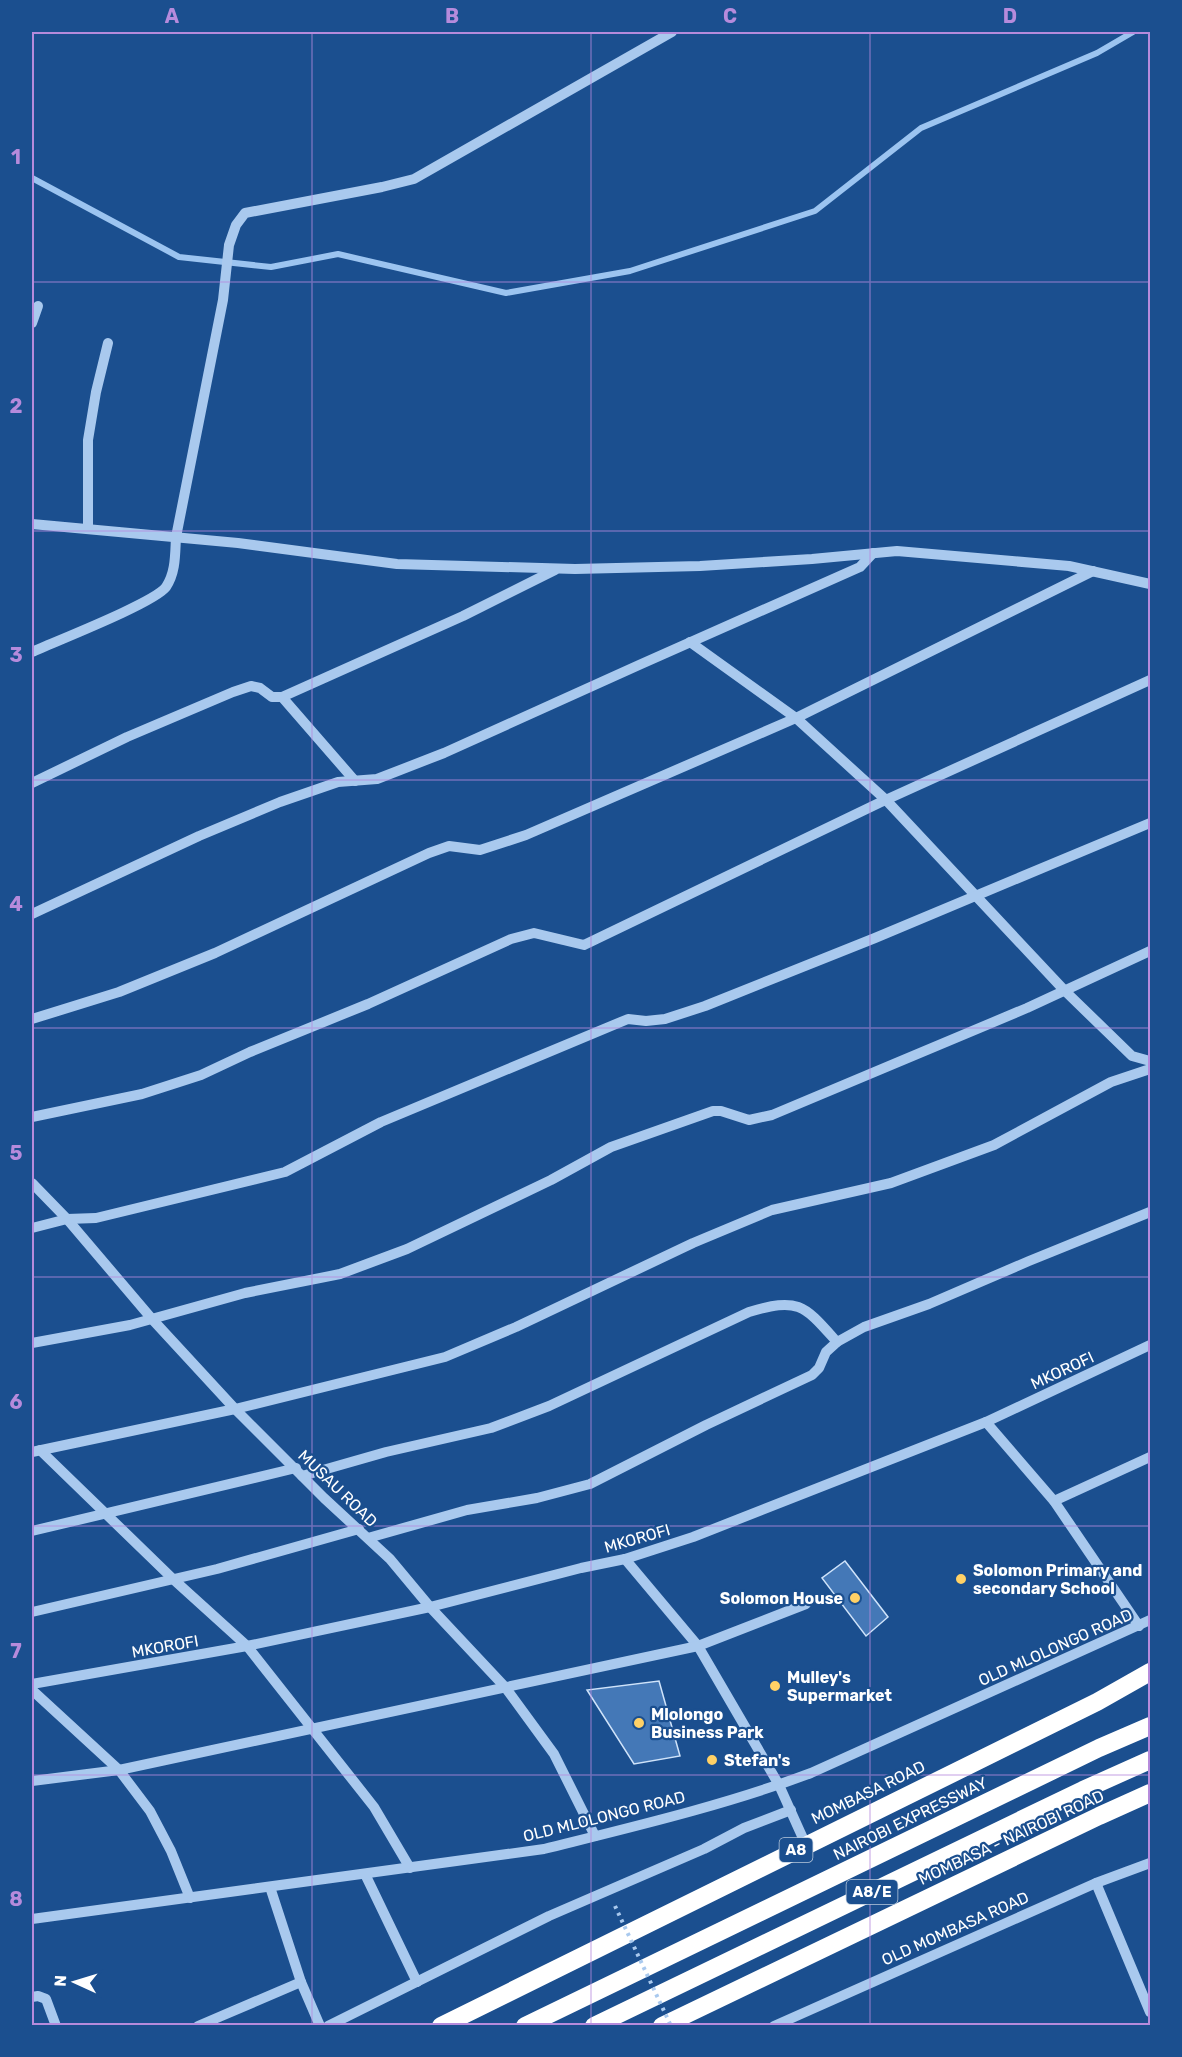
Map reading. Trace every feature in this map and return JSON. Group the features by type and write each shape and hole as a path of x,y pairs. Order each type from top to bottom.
{"highway":[{"name":"MOMBASA ROAD","path":"441,2025 1097,1702 1150,1672"},
{"name":"NAIROBI EXPRESSWAY","path":"525,2025 1099,1748 1150,1726"},
{"name":"A8/E","path":"594,2025 1150,1760"},
{"name":"MOMBASA - NAIROBI ROAD","path":"662,2025 1150,1793"}],"street":[{"path":"32,652 147,601 165,588 174,572 176,537 223,300 229,245 236,225 245,213 382,188 414,179 672,32"},
{"path":"32,323 38,306"},
{"path":"88,529 88,440 108,343"},
{"path":"32,524 238,543 397,564 558,569 700,566 897,551 1069,566 1150,584"},
{"path":"32,914 200,836 280,802 338,782 377,778 444,753 860,567 873,553"},
{"path":"32,783 128,737 233,692 251,686 260,688 272,697 282,697 463,616 558,569"},
{"path":"32,1018 119,992 215,953 429,853 449,846 480,850 526,835 796,718 1093,571"},
{"path":"690,642 796,718 886,800 1064,990 1132,1056 1150,1061"},
{"path":"32,1117 142,1094 201,1076 250,1052 368,1004 511,939 534,933 584,945 886,800 1150,680"},
{"path":"282,697 355,780"},
{"path":"32,1228 67,1220 96,1218 285,1172 381,1122 628,1019 646,1021 665,1019 705,1006 1150,823"},
{"path":"32,1343 152,1319 245,1293 340,1274 418,1244 551,1180 611,1147 713,1111 721,1111 749,1120 772,1115 1150,951"},
{"path":"36,1451 235,1409 445,1357 516,1327 693,1243 772,1210 902,1179 994,1144 1111,1082 1150,1069"},
{"name":"MUSAU ROAD","path":"32,1183 235,1409 324,1498 390,1559 430,1607 505,1687 554,1754 595,1836"},
{"path":"368,1538 467,1510 537,1498 590,1484 706,1425 812,1375 819,1368 826,1352 837,1342 864,1327 930,1304 1150,1212"},
{"path":"32,1531 490,1428 549,1406 749,1312 771,1305 793,1304 811,1313 837,1342"},
{"name":"MKOROFI","path":"32,1684 248,1646 430,1607 581,1568 626,1559 693,1537 986,1422 1150,1345"},
{"path":"986,1422 1054,1501 1139,1626"},
{"path":"36,1451 248,1646 374,1807 410,1868"},
{"path":"1054,1501 1150,1457"},
{"path":"32,1612 173,1579 358,1529"},
{"path":"626,1559 698,1646 779,1785 807,1845"},
{"path":"32,1781 119,1770 698,1646 806,1604"},
{"name":"OLD MLOLONGO ROAD","path":"32,1919 544,1849 595,1836 779,1785 812,1773 1150,1620"},
{"path":"32,1690 119,1770 150,1811 171,1851 190,1898"},
{"path":"328,2025 549,1916 704,1849 744,1828 791,1810"},
{"name":"OLD MOMBASA ROAD","path":"774,2025 1096,1882 1150,1863"},
{"path":"365,1874 417,1982"},
{"path":"1096,1882 1150,2012"},
{"path":"270,1887 301,1982 320,2025"},
{"path":"198,2025 301,1982"},
{"path":"32,1997 38,1996 45,1999 56,2025"}],"path":[{"path":"615,1906 671,2025"}],"building":[{"name":"Solomon House","path":"845,1561 888,1617 866,1636 822,1578"},
{"name":"Mlolongo Business Park","path":"659,1681 680,1756 634,1764 587,1690"}],"waterway":[{"path":"32,178 179,257 271,267 338,254 506,293 630,271 815,211 921,128 1097,53 1133,32"}],"place":[{"name":"Solomon Primary and secondary School","path":"961,1579"},
{"name":"Solomon House","path":"855,1598"},
{"name":"Mulley's Supermarket","path":"775,1686"},
{"name":"Mlolongo Business Park","path":"639,1723"},
{"name":"Stefan's","path":"712,1760"}]}
